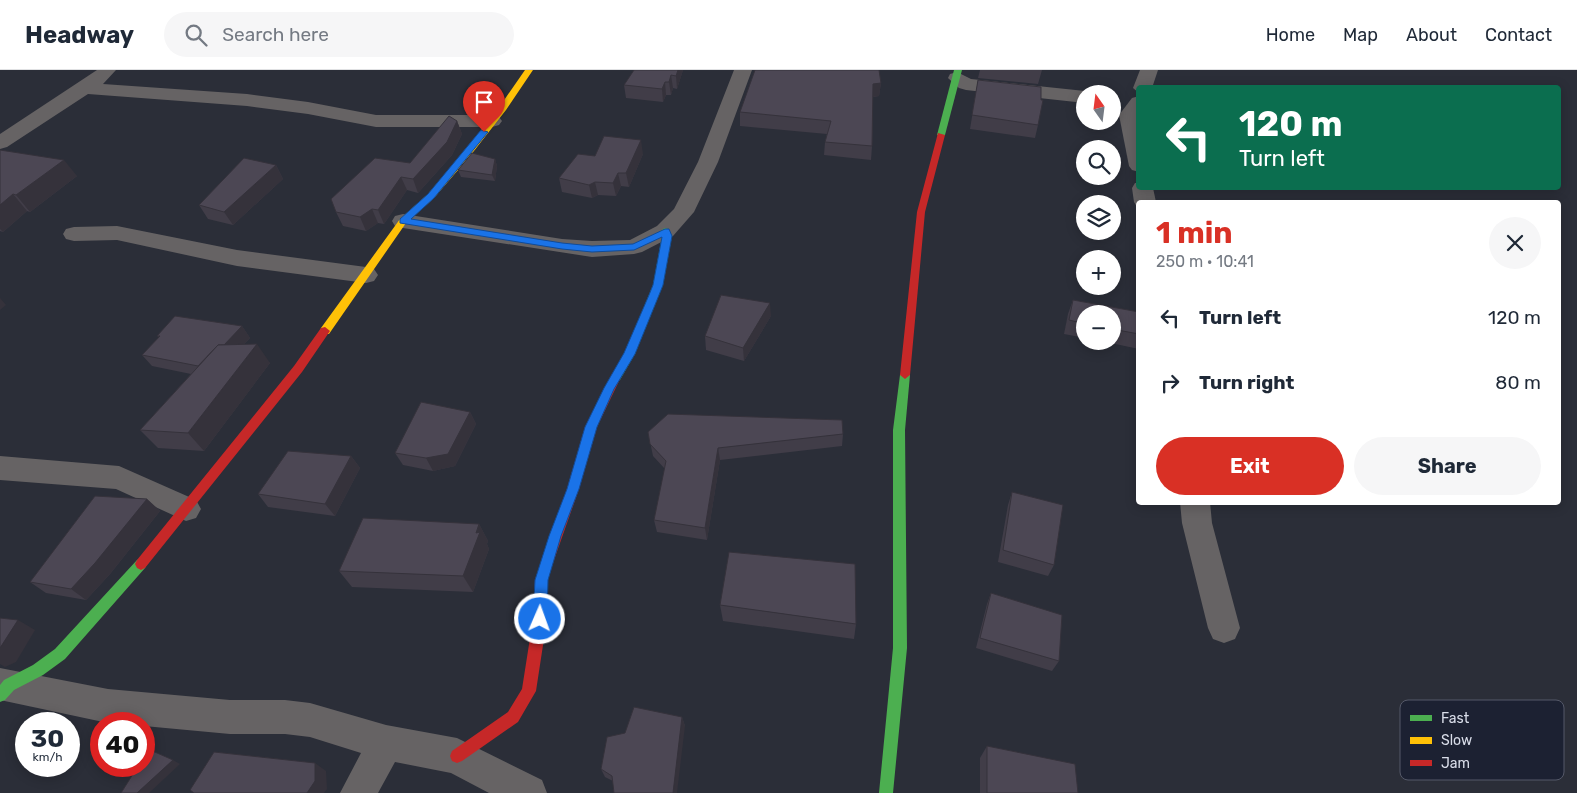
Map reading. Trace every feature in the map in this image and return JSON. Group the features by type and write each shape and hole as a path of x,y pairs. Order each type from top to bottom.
{"street":[{"path":"0,143 84,88 107,70"},
{"path":"3,688 38,670 60,654 133,574 298,369 403,221 431,196 492,121 528,70"},
{"path":"403,221 562,246 592,249 634,247 665,232 683,212 708,162 743,70"},
{"path":"1143,85 1149,70"},
{"path":"957,74 966,84 1076,96"},
{"path":"886,793 900,648 899,430 921,212 957,74"},
{"path":"84,88 247,100 308,108 376,122 492,121"},
{"path":"1133,102 1129,115 1136,151"},
{"path":"457,756 513,717 529,691 540,619 542,580 555,536 573,489 591,427 609,388 630,354 658,285 667,236 665,232"},
{"path":"74,234 117,233 237,258 366,275"},
{"path":"0,468 119,478 186,509"},
{"path":"1195,505 1197,523 1224,628"},
{"path":"3,688 108,706 230,717 285,717 310,720 386,742 457,756 478,769 529,793"},
{"path":"358,793 386,742"}],"building":[{"path":"634,70 678,70 676,76 671,75 669,82 665,82 662,89 624,85"},
{"path":"755,70 879,70 881,83 873,84 872,146 825,142 831,121 740,112"},
{"path":"978,80 1041,87 1041,100 1043,100 1038,125 972,115"},
{"path":"449,116 457,121 447,142 413,179 401,177 378,210 372,209 360,217 336,212 331,199 375,158 410,163"},
{"path":"604,136 641,140 626,173 618,173 613,183 595,182 589,185 559,178 578,154 595,156"},
{"path":"0,150 64,160 16,195 13,194 0,205"},
{"path":"472,153 495,159 492,175 458,170"},
{"path":"244,158 276,165 224,212 199,205"},
{"path":"721,295 770,303 743,348 705,336"},
{"path":"1073,300 1100,305 1076,305 1076,322 1069,320"},
{"path":"1121,309 1136,311 1136,333 1121,331"},
{"path":"175,316 242,326 224,345 218,345 198,366 142,355"},
{"path":"257,344 188,433 140,430 218,345"},
{"path":"421,402 470,412 448,454 426,458 395,453"},
{"path":"668,414 842,420 843,434 718,448 705,528 654,520 666,461 650,444 648,432"},
{"path":"288,451 351,456 325,504 258,494"},
{"path":"1012,492 1063,505 1054,565 1003,550"},
{"path":"95,496 147,499 95,563 71,589 30,582"},
{"path":"363,518 479,524 476,533 480,532 463,576 339,571"},
{"path":"729,552 855,564 856,624 720,605"},
{"path":"991,593 1062,615 1059,661 980,638"},
{"path":"0,618 18,620 0,648"},
{"path":"634,707 682,717 673,793 614,793 612,776 601,769 607,737 625,733"},
{"path":"987,746 1075,764 1078,793 987,793"},
{"path":"155,752 173,760 155,776"},
{"path":"214,752 315,763 315,781 307,793 194,793 190,790"},
{"path":"131,777 154,777 137,793 121,793"}],"traffic: fast":[{"path":"941,135 958,70"},
{"path":"616,377 630,354 658,285 667,236 665,231"},
{"path":"886,793 900,648 899,430 905,375"},
{"path":"0,695 9,685 38,670 60,654 141,564"}],"traffic: slow":[{"path":"325,331 403,221 431,196 467,154 503,108 529,70"}],"traffic: jam":[{"path":"905,375 921,212 941,135"},
{"path":"141,564 298,369 325,331"},
{"path":"457,756 513,717 529,691 540,619 541,580 573,489 591,427 616,377"}],"route":[{"path":"484,132 431,196 403,221 592,249 634,247 665,232 667,236 658,285 630,354 609,388 591,427 573,489 555,536 542,580 540,619"}]}
